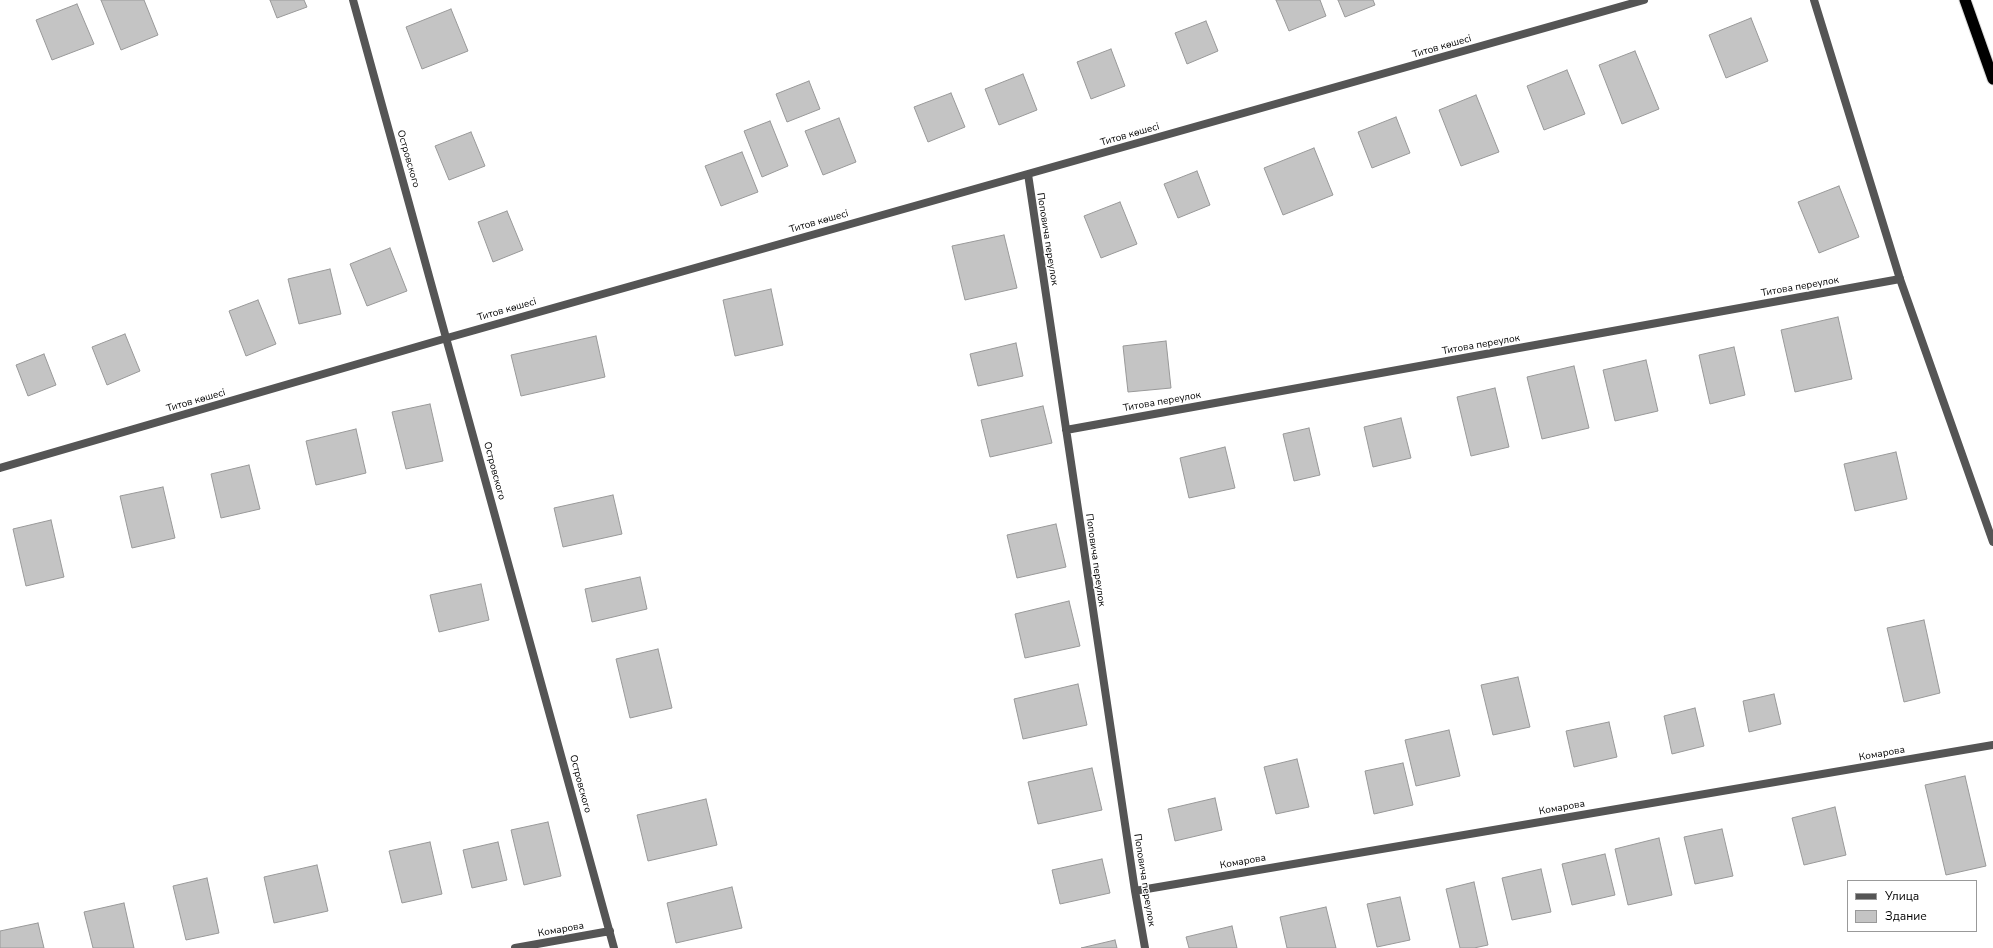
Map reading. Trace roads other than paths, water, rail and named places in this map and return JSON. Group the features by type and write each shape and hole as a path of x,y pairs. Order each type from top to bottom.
{"highway":[{"path":"1965,0 1993,79"}],"street":[{"name":"Островского","path":"353,0 614,948"},
{"name":"Титов көшесі","path":"0,468 447,338 1644,0"},
{"path":"1814,0 1900,279 1993,542"},
{"name":"Поповича переулок","path":"1028,174 1135,891 1145,948"},
{"name":"Титова переулок","path":"1066,430 1900,279"},
{"name":"Комарова","path":"1135,891 1993,745"},
{"name":"Комарова","path":"515,948 610,931"}]}
